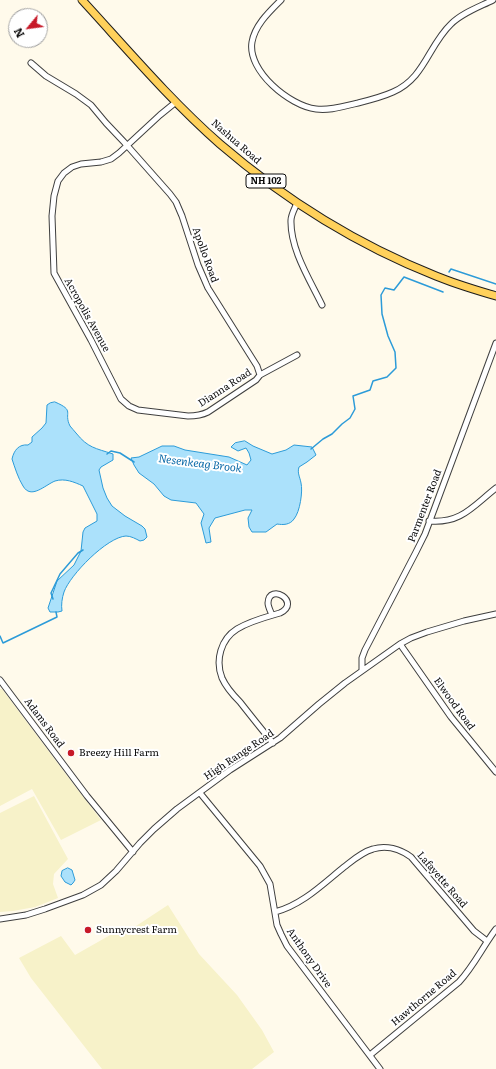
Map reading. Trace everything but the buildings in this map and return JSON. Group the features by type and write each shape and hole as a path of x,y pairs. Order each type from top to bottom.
{"main road":[{"name":"Nashua Road","path":"82,0 176,102 225,148 298,203 353,236 399,260 453,282 496,296"}],"street":[{"path":"281,0 263,19 255,32 251,46 254,62 266,79 285,95 307,107 327,109 382,96 405,86 416,75 450,25 458,18 493,0"},
{"name":"Apollo Road","path":"31,63 46,76 91,105 176,202 198,265 208,288 257,366 260,375"},
{"name":"Acropolis Avenue","path":"129,406 121,399 84,325 56,278 53,268 52,216 56,186 64,173 72,168 82,164 101,162 111,159 176,102"},
{"path":"298,203 291,219 298,258 322,305"},
{"name":"Parmenter Road","path":"362,670 362,658 365,650 416,552 429,521 496,343"},
{"name":"Dianna Road","path":"129,406 142,411 188,416 199,415 208,412 219,405 256,380 260,375 297,355"},
{"path":"429,521 440,522 455,519 468,512 496,488"},
{"path":"272,615 268,605 269,599 274,595 283,595 287,600 286,609 283,611 245,625 234,631 229,636 222,647 219,666 225,684 273,743"},
{"name":"High Range Road","path":"0,919 32,913 83,895 98,887 108,879 140,843 165,819 242,762 288,732 334,691 400,644 427,632 464,621 496,614"},
{"name":"Elwood Road","path":"400,644 451,717 496,772"},
{"name":"Adams Road","path":"0,680 87,796 133,852"},
{"name":"Anthony Drive","path":"200,793 266,875 272,889 279,930 287,946 380,1069"},
{"name":"Lafayette Road","path":"275,912 288,908 299,902 366,851 387,847 400,850 411,857 474,931 487,941"},
{"name":"Hawthorne Road","path":"370,1055 459,982 470,970 496,929"}],"shaded area":[{"path":"0,689 2,689 101,820 61,840 32,789 0,806"},
{"path":"34,796 68,859 54,874 53,884 58,898 35,907 0,912 0,813"},
{"name":"Sunnycrest Farm","path":"168,905 199,954 237,995 262,1030 274,1052 252,1069 102,1069 31,978 19,958 61,936 75,955 112,934 130,930"}],"water":[{"path":"55,402 67,410 70,426 84,442 92,447 113,454 113,460 101,467 99,470 107,498 112,506 142,526 145,529 147,537 140,541 126,536 109,543 90,558 74,576 64,592 62,611 50,612 48,608 57,581 74,565 81,551 83,532 85,528 97,521 97,514 83,486 69,481 59,480 34,492 30,492 23,486 15,469 12,459 14,453 17,448 28,445 32,442 32,437 46,423 47,405"},
{"path":"245,441 272,454 286,450 294,445 312,447 316,455 298,469 302,491 298,512 294,519 290,522 277,524 266,532 252,532 249,527 248,518 252,510 245,510 215,518 209,528 211,542 206,543 201,523 204,514 196,503 171,500 164,496 154,484 139,473 131,458 139,457 162,446 174,446 185,450 229,457 247,465 251,460 246,448 238,451 231,447 235,443"},
{"path":"68,868 72,870 75,880 71,885 65,882 61,876 62,871"}],"waterway":[{"name":"Nesenkeag Brook","path":"449,272 451,269 496,284"},
{"name":"Nesenkeag Brook","path":"311,449 332,434 350,418 355,409 353,396 370,390 373,381 387,377 396,368 395,352 388,336 382,314 381,295 385,288 394,290 404,277 443,292"},
{"name":"Nesenkeag Brook","path":"107,454 111,451 120,453 134,462"},
{"name":"Nesenkeag Brook","path":"53,599 51,593 60,574 78,553 83,550"},
{"name":"Nesenkeag Brook","path":"0,636 3,643 57,617 56,612"}],"place":[{"name":"Breezy Hill Farm","path":"71,753"},
{"name":"Sunnycrest Farm","path":"88,930"}]}
